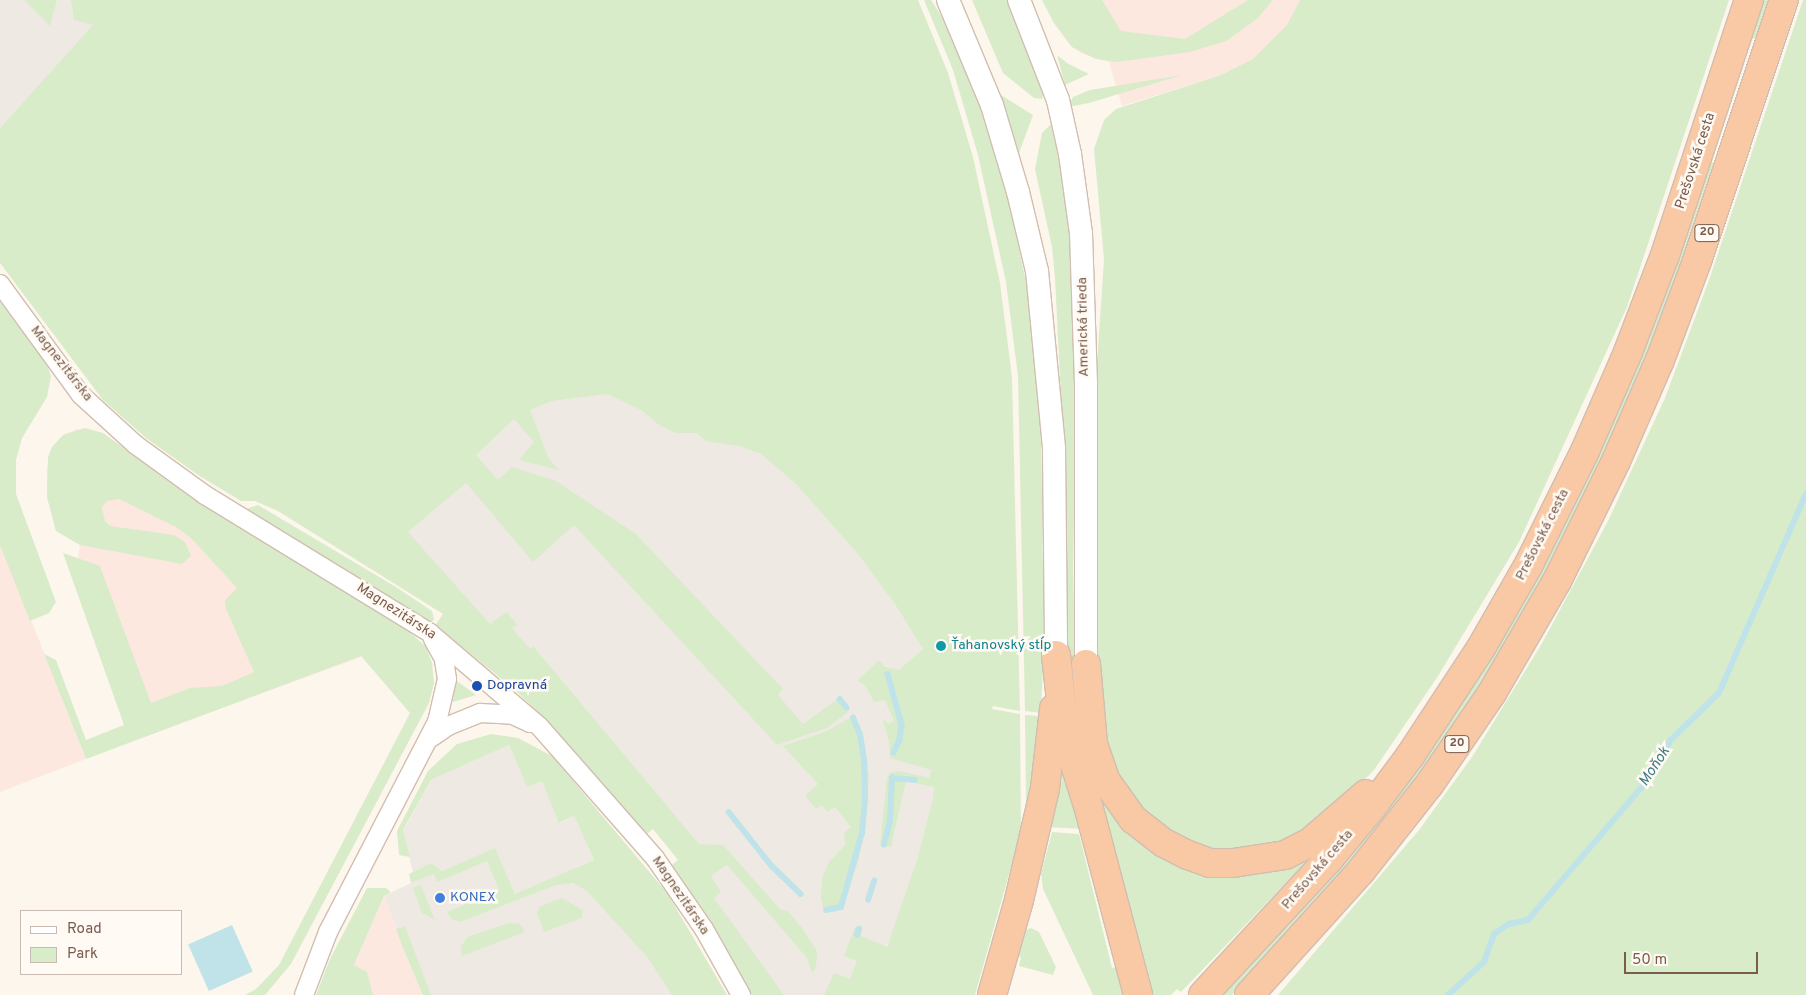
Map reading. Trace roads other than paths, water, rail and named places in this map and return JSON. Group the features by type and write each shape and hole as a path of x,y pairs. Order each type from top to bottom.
{"highway":[{"name":"Prešovská cesta","path":"1203,995 1329,859 1410,756 1482,648 1528,566 1585,451 1628,352 1664,255 1749,0"},
{"name":"20","path":"1249,995 1361,871 1429,785 1492,693 1557,581 1616,461 1660,360 1697,260 1784,0"},
{"path":"1056,655 1062,710 1138,995"},
{"path":"992,995 1019,900 1045,788 1056,655"},
{"path":"1086,664 1084,740 1089,808"},
{"path":"1086,664 1093,744 1106,781 1133,819 1148,832 1188,855 1210,862 1258,862 1286,855 1309,843 1410,756"}],"street":[{"path":"948,0 992,105 1018,192 1037,271 1054,449 1056,655"},
{"name":"Americká trieda","path":"1019,0 1058,100 1070,154 1081,233 1086,384 1086,664"},
{"name":"Magnezitárska","path":"0,284 81,395 136,445 204,495 430,633 539,726 655,858 704,929 741,995"},
{"path":"304,995 328,932 427,740 443,705 447,678 441,651 430,633"},
{"path":"427,740 448,726 480,713 513,715 539,726"}],"water":[{"path":"232,925 253,972 209,991 188,945"}],"waterway":[{"name":"Moňok","path":"1448,995 1484,962 1494,934 1509,924 1528,920 1654,773 1671,740 1719,693 1806,494"},
{"path":"888,674 902,725 900,740 894,753"},
{"path":"840,699 847,708"},
{"path":"826,910 841,907 862,833 865,800 864,760 860,735 853,718"},
{"path":"884,845 890,821 892,778 915,780"},
{"path":"729,812 772,866 801,894"},
{"path":"868,900 874,881"},
{"path":"857,935 859,929"}],"place":[{"name":"Ťahanovský stĺp","path":"941,646"},
{"name":"Dopravná","path":"477,686"},
{"name":"KONEX","path":"440,898"}]}
